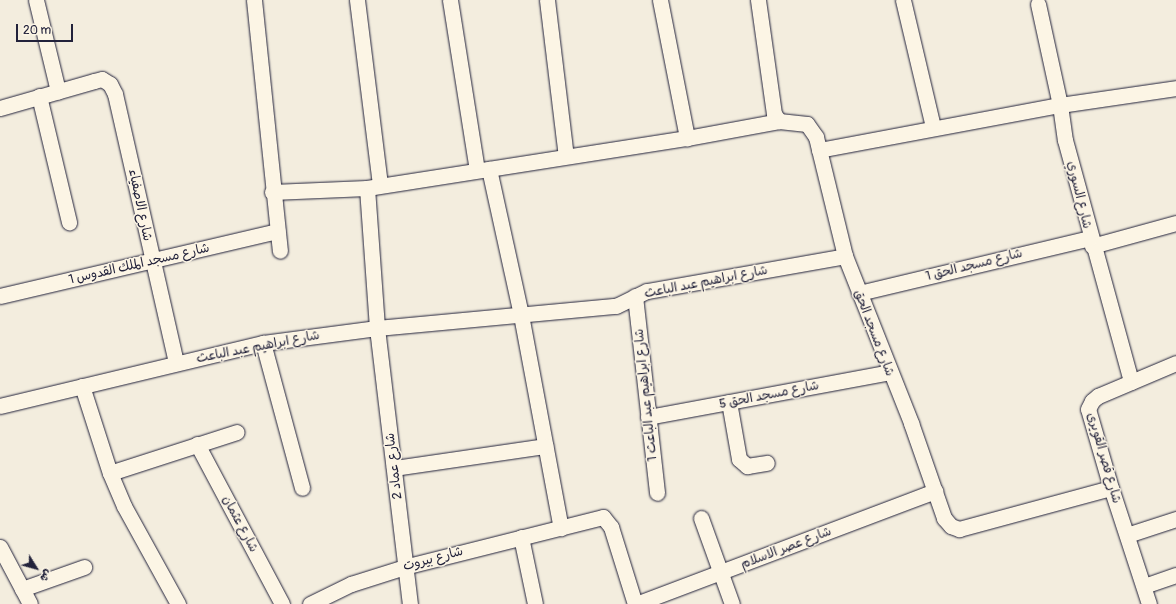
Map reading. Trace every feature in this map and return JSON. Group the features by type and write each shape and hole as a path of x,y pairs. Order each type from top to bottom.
{"street":[{"path":"1,105 58,91 36,0"},
{"path":"254,0 272,192 280,251"},
{"name":"شارع عماد 2","path":"357,0 374,187 377,328 394,468 408,566 410,604"},
{"path":"450,0 483,169 521,315 561,528"},
{"path":"546,0 566,156"},
{"path":"660,0 687,138"},
{"path":"758,0 774,114 779,121"},
{"path":"903,0 933,127"},
{"name":"شارع السوري","path":"1038,4 1060,105 1064,140 1131,382"},
{"name":"شارع الاصفياء","path":"58,91 102,79 110,84 115,94 176,363"},
{"path":"819,150 933,127 1060,105 1176,88"},
{"path":"39,96 69,222"},
{"name":"شارع مسجد الحق","path":"272,192 374,187 687,138 779,121 807,124 813,129 845,256 935,490 944,518 951,526 960,529 1111,488"},
{"name":"شارع مسجد الحق 1","path":"859,293 1176,223"},
{"name":"شارع مسجد الملك القدوس 1","path":"0,296 278,231"},
{"name":"شارع ابراهيم عبد الباعث","path":"0,406 264,343 377,328 616,306 646,291 845,256"},
{"name":"شارع ابراهيم عبد الباعث 1","path":"635,296 657,493"},
{"path":"264,343 302,488"},
{"name":"شارع قصر القويرى","path":"1150,604 1111,488 1088,410 1092,401 1098,396 1176,363"},
{"name":"شارع مسجد الحق 5","path":"648,417 890,372"},
{"path":"82,386 110,473 124,506 178,604"},
{"path":"729,402 739,459 747,466 767,463"},
{"path":"110,473 237,432"},
{"name":"شارع عثمان","path":"197,444 282,604"},
{"path":"394,468 545,446"},
{"name":"شارع عصر الاسلام","path":"635,604 721,573 935,490"},
{"name":"شارع بيروت","path":"310,604 350,584 408,566 603,517 609,521 635,604"},
{"path":"701,518 732,604"},
{"path":"1127,535 1176,519"},
{"path":"521,537 535,604"},
{"path":"0,547 30,604"},
{"path":"22,589 84,567"},
{"path":"1144,586 1176,575"}]}
